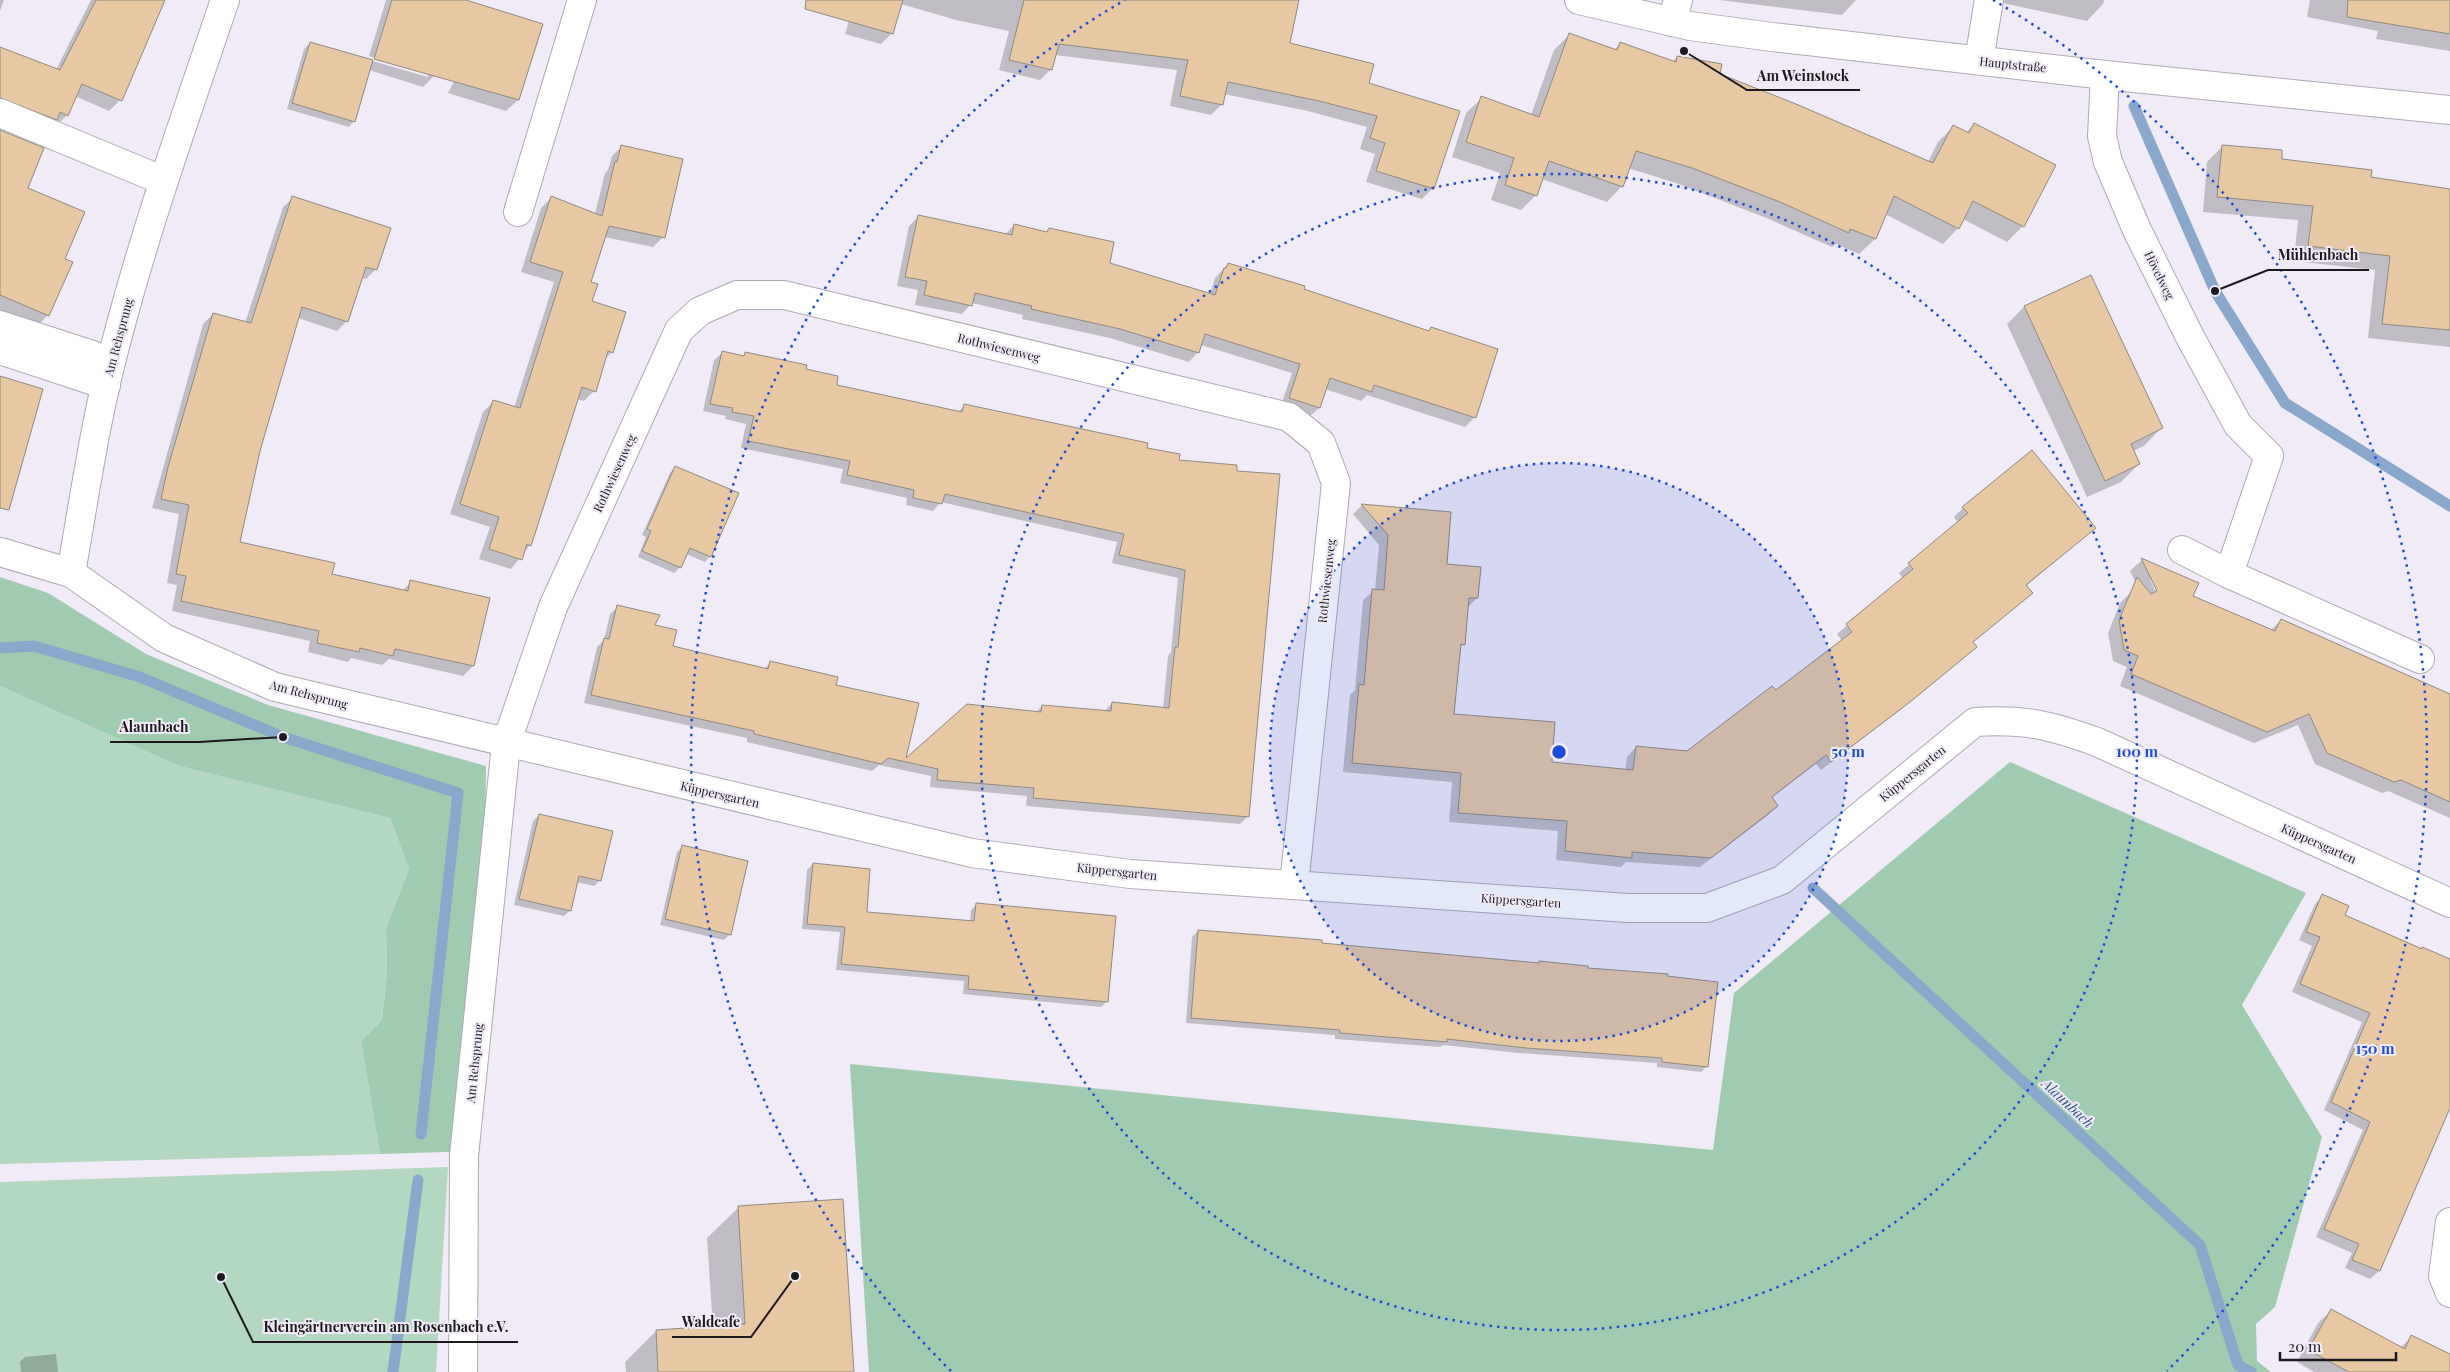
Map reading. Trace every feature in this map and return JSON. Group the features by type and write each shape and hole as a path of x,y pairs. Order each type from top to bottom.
{"street":[{"name":"Am Rehsprung","path":"225,0 164,181 108,373 70,572 164,638 275,687 506,744 464,1156 463,1372"},
{"path":"518,212 582,0"},
{"name":"Hauptstraße","path":"1579,0 1675,11 1772,37 2450,110"},
{"path":"1980,60 1989,0"},
{"name":"Hövelweg","path":"2105,74 2102,136 2108,162 2137,230 2189,335 2238,425 2269,456 2229,574"},
{"path":"0,114 164,181"},
{"name":"Rothwiesenweg","path":"506,744 553,607 679,330 700,311 737,295 784,295 1289,417 1321,443 1336,483 1294,885"},
{"path":"0,325 108,373"},
{"path":"0,350 108,373"},
{"path":"2182,550 2229,574 2420,659"},
{"path":"0,552 70,572"},
{"name":"Küppersgarten","path":"506,744 972,853 1130,874 1628,908 1707,908 1782,880 1975,722 2010,720 2054,726 2097,742 2450,903"},
{"path":"2450,1222 2443,1276 2450,1293"}],"green space":[{"path":"0,577 48,593 146,654 268,705 486,766 480,1151 380,1154 361,1041 382,1020 387,973 386,928 409,869 390,818 179,766 0,686"},
{"path":"0,686 179,766 390,818 409,869 386,928 387,973 382,1020 361,1041 380,1154 0,1164"},
{"path":"2010,762 2306,893 2242,1005 2322,1137 2275,1307 2256,1324 2257,1361 2271,1372 869,1372 850,1064 1713,1150 1734,993"},
{"path":"448,1167 436,1372 0,1372 0,1182"}],"building":[{"path":"96,0 165,0 122,101 82,84 68,116 60,112 57,120 0,98 0,47 60,70"},
{"path":"392,0 466,0 543,24 519,100 374,59"},
{"path":"806,0 903,0 893,34 805,9"},
{"path":"1024,0 1299,0 1290,43 1374,64 1369,83 1460,111 1434,189 1376,171 1385,143 1370,138 1377,116 1319,101 1228,82 1223,105 1180,96 1188,60 1059,44 1052,70 1009,60"},
{"path":"2348,0 2450,0 2450,34 2347,17"},
{"path":"1569,33 1617,50 1620,42 1676,62 1677,56 1722,64 1720,74 1796,104 1933,163 1953,125 1969,133 1974,123 2056,165 2024,227 1973,201 1959,229 1894,196 1876,239 1850,229 1849,233 1780,202 1692,168 1636,151 1623,187 1549,161 1537,196 1505,185 1514,158 1466,142 1481,96 1539,117"},
{"path":"310,42 373,60 355,122 292,103"},
{"path":"0,130 44,148 28,188 85,212 65,259 73,262 49,316 0,295"},
{"path":"621,145 683,159 665,238 609,226 591,282 598,284 592,301 626,312 613,353 608,351 596,392 582,387 531,546 527,544 522,560 489,549 499,517 460,504 493,400 520,408 563,272 530,262 551,196 602,216 615,161 617,162"},
{"path":"2222,145 2282,150 2282,159 2372,170 2371,177 2450,189 2450,330 2382,324 2390,256 2308,246 2313,206 2217,197"},
{"path":"292,196 391,228 377,270 366,267 348,322 302,307 260,451 240,542 335,563 332,574 408,591 410,580 490,598 474,666 395,649 393,656 360,648 359,652 317,643 319,631 181,601 186,576 176,574 189,505 161,499 168,467 213,313 251,323"},
{"path":"918,215 1012,235 1014,224 1047,232 1049,228 1114,242 1110,263 1215,295 1224,268 1226,268 1228,263 1305,286 1304,289 1429,331 1431,327 1498,349 1476,418 1374,385 1372,392 1330,378 1320,408 1289,398 1300,364 1205,334 1199,353 1120,329 1031,309 1032,306 975,293 972,306 924,295 927,281 905,277"},
{"path":"2091,275 2163,428 2131,444 2140,464 2105,481 2024,306"},
{"path":"722,351 744,356 745,352 807,365 806,369 838,376 837,385 962,412 964,404 1148,443 1147,448 1180,454 1179,460 1237,465 1237,471 1280,474 1249,817 1033,798 1034,788 937,780 938,769 888,758 881,764 754,734 754,731 591,695 604,638 609,639 617,605 660,615 655,625 677,630 673,646 768,669 770,661 838,677 836,685 919,703 906,758 967,704 1041,712 1042,705 1111,711 1112,702 1169,708 1175,647 1178,647 1185,570 1119,555 1124,534 945,494 942,504 913,498 914,490 847,475 850,461 748,441 754,416 732,412 733,408 710,404"},
{"path":"0,376 43,389 9,510 0,508"},
{"path":"2032,450 2096,528 2026,585 2033,593 1973,642 1977,647 1910,702 1831,762 1826,755 1772,797 1778,806 1711,858 1632,852 1632,858 1565,851 1567,821 1458,813 1461,773 1352,763 1359,684 1364,685 1372,589 1384,590 1388,535 1361,504 1451,512 1447,564 1481,567 1478,598 1469,598 1465,645 1461,644 1454,714 1555,722 1552,762 1633,770 1636,746 1687,751 1772,686 1776,690 1852,632 1846,624 1913,569 1908,563 1968,513 1962,507"},
{"path":"675,466 739,493 711,557 690,548 681,568 642,551 651,531 647,529"},
{"path":"2141,558 2199,583 2193,596 2275,631 2281,619 2450,694 2450,802 2401,780 2394,782 2327,753 2309,714 2267,732 2131,674 2138,656 2124,650 2119,620 2137,577 2151,594 2157,591"},
{"path":"539,814 613,831 601,881 579,876 571,911 519,899"},
{"path":"682,845 748,861 731,935 665,919"},
{"path":"813,863 870,869 867,912 974,921 976,903 1116,916 1108,1002 968,989 969,976 841,964 845,927 807,924"},
{"path":"2322,894 2349,906 2345,915 2422,949 2422,947 2450,959 2450,1108 2380,1271 2352,1260 2359,1244 2324,1229 2370,1122 2331,1102 2370,1013 2300,984 2320,937 2306,932"},
{"path":"1198,930 1322,940 1322,943 1539,963 1539,961 1588,966 1588,968 1668,974 1667,976 1718,982 1708,1067 1662,1062 1662,1058 1526,1048 1447,1039 1447,1042 1340,1033 1340,1030 1191,1018"},
{"path":"843,1199 854,1372 658,1372 656,1330 745,1324 738,1206"},
{"path":"2331,1309 2405,1349 2411,1335 2450,1354 2450,1372 2349,1372 2308,1350"}],"waterway":[{"path":"2134,106 2215,291 2285,403 2450,506"},
{"name":"Alaunbach","path":"0,648 34,646 140,677 283,737 458,793 421,1134"},
{"name":"Alaunbach","path":"1813,888 2200,1245 2238,1365 2251,1372"},
{"path":"393,1372 418,1180"}],"place":[{"name":"Am Weinstock","path":"1684,51"},
{"name":"Mühlenbach","path":"2215,291"},
{"name":"Alaunbach","path":"283,737"},
{"name":"Waldcafe","path":"795,1276"},
{"name":"Kleingärtnerverein am Rosenbach e.V.","path":"221,1277"}]}
